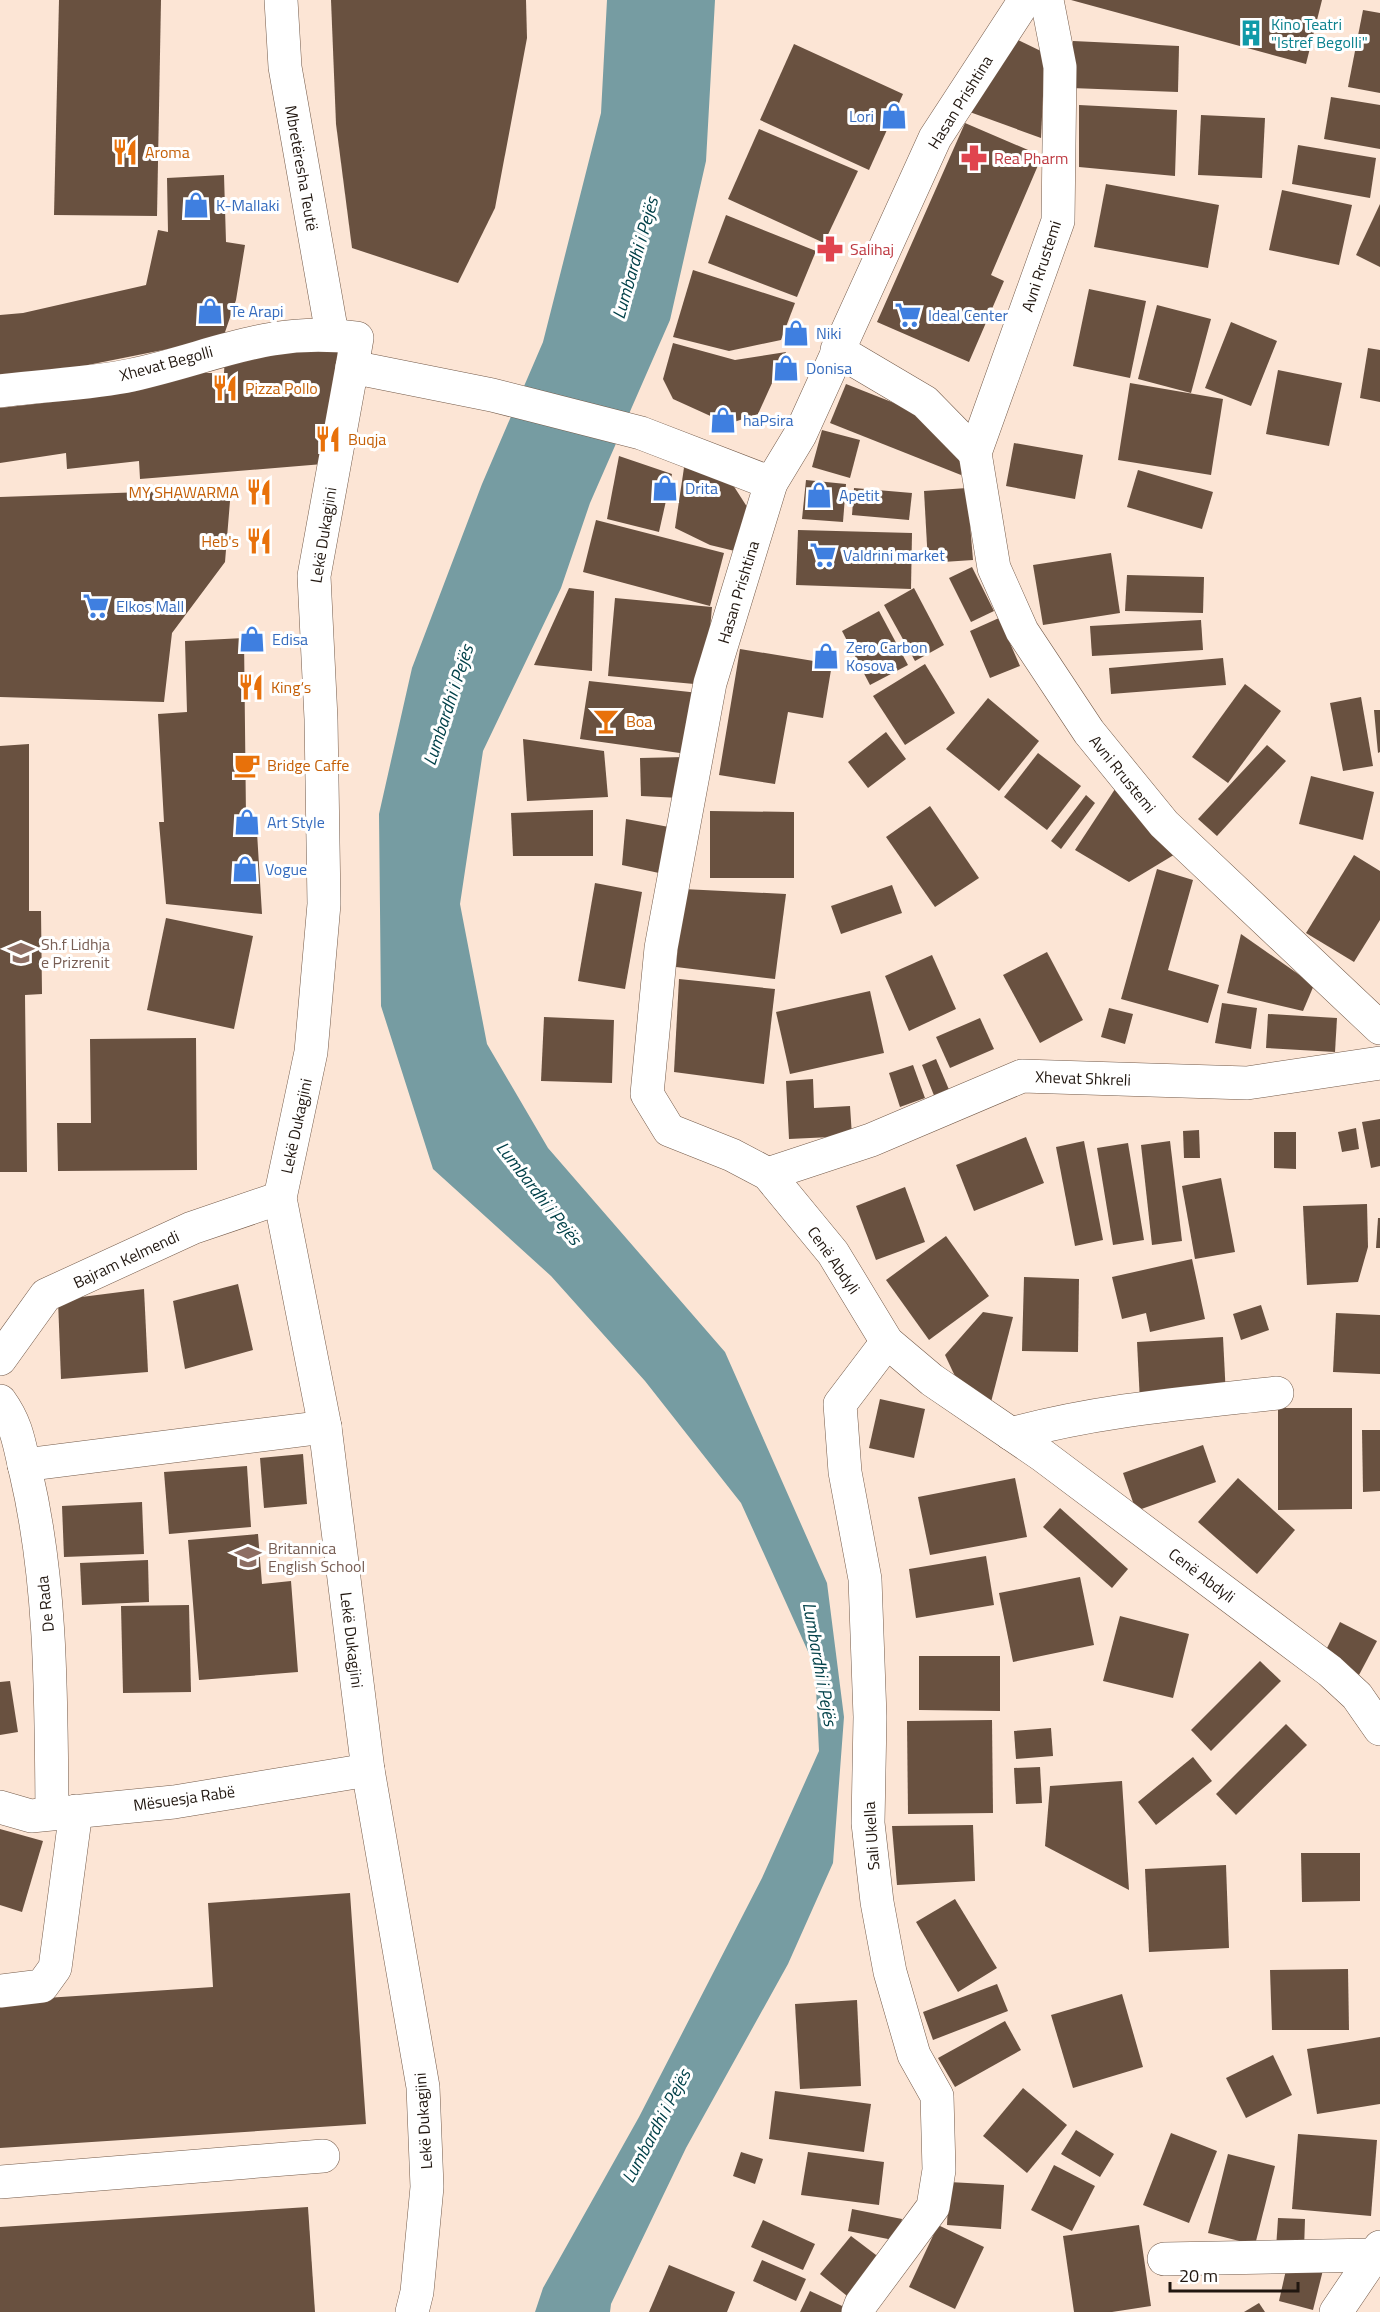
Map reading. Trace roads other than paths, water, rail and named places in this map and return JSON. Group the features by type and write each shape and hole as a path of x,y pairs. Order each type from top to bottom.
{"street":[{"name":"Mbretëresha Teutë","path":"280,0 285,67 332,334"},
{"name":"Hasan Prishtina","path":"768,1174 732,1155 669,1130 647,1094 662,948 710,683 771,483 800,435 935,138 1025,0"},
{"name":"Avni Rrustemi","path":"1047,0 1060,67 1058,221 975,453 994,568 1022,631 1089,732 1164,824 1380,1028"},
{"name":"Lekë Dukagjini","path":"332,334 357,338 314,576 321,719 324,904 311,1052 280,1198 325,1427 368,1770 423,2087 427,2187 417,2292 411,2312"},
{"name":"Xhevat Begolli","path":"0,391 132,375 232,346 290,335 332,334"},
{"path":"837,350 925,402 975,453"},
{"path":"352,367 492,395 641,433 771,483"},
{"name":"Xhevat Shkreli","path":"768,1174 871,1140 1022,1076 1247,1083 1380,1063"},
{"name":"Cenë Abdyli","path":"768,1174 833,1253 887,1342 932,1380 1011,1434 1330,1671 1357,1696 1380,1729"},
{"name":"Bajram Kelmendi","path":"0,1359 46,1295 192,1228 280,1198"},
{"name":"Sali Ukella","path":"858,2312 903,2244 933,2207 939,2170 937,2096 914,2055 890,1972 877,1902 868,1823 870,1717 865,1579 845,1472 840,1404 887,1342"},
{"path":"1011,1434 1055,1422 1131,1408 1277,1393"},
{"name":"De Rada","path":"0,1401 14,1421 36,1514 64,1812 55,1968 42,1986 0,1991"},
{"path":"24,1465 325,1427"},
{"name":"Mësuesja Rabë","path":"0,1807 31,1816 174,1802 368,1770"},
{"path":"0,2181 323,2156"},
{"path":"1164,2259 1377,2251"},
{"path":"1336,2312 1377,2251"}],"water":[{"name":"Lumbardhi i Pejës","path":"607,0 715,0 706,161 670,320 590,503 561,588 483,751 460,904 487,1044 548,1148 725,1352 827,1583 844,1717 833,1863 788,1964 686,2148 611,2304 610,2312 535,2312 543,2288 639,2117 762,1878 819,1751 815,1667 741,1503 645,1381 551,1276 433,1169 381,1006 379,814 412,668 482,484 543,342 601,113"}],"place":[{"name":"Kino Teatri \"Istref Begolli\"","path":"1251,33"},
{"name":"Lori","path":"894,116"},
{"name":"Aroma","path":"125,152"},
{"name":"Rea Pharm","path":"974,158"},
{"name":"K-Mallaki","path":"196,205"},
{"name":"Salihaj","path":"830,249"},
{"name":"Te Arapi","path":"210,311"},
{"name":"Ideal Center","path":"908,315"},
{"name":"Niki","path":"796,333"},
{"name":"Donisa","path":"786,368"},
{"name":"Pizza Pollo","path":"225,388"},
{"name":"haPsira","path":"723,420"},
{"name":"Buqja","path":"328,439"},
{"name":"Drita","path":"665,488"},
{"name":"MY SHAWARMA","path":"259,492"},
{"name":"Apetit","path":"819,495"},
{"name":"Heb's","path":"259,541"},
{"name":"Valdrini market","path":"823,555"},
{"name":"Elkos Mall","path":"96,606"},
{"name":"Edisa","path":"252,639"},
{"name":"Zero Carbon Kosova","path":"826,656"},
{"name":"King‘s","path":"251,687"},
{"name":"Boa","path":"606,721"},
{"name":"Bridge Caffe","path":"247,765"},
{"name":"Art Style","path":"247,822"},
{"name":"Vogue","path":"245,869"},
{"name":"Sh.f Lidhja e Prizrenit","path":"21,953"},
{"name":"Britannica English School","path":"248,1557"}]}
